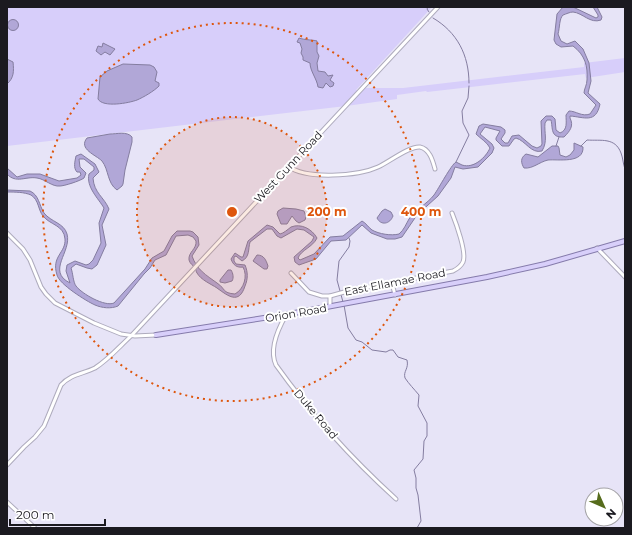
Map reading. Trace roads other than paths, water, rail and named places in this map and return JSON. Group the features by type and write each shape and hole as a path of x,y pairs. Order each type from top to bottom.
{"main road":[{"name":"Orion Road","path":"156,335 286,315 395,295 544,264 625,241"}],"street":[{"name":"West Gunn Road","path":"131,336 438,7"},
{"path":"288,166 294,171 308,174 358,173 378,167 407,151 419,147 424,148 429,153 435,169"},
{"name":"East Ellamae Road","path":"291,273 309,292 322,296 330,296 348,291 453,271 464,261 464,255 452,213"},
{"name":"Orion Road","path":"7,233 23,249 30,260 41,287 56,304 108,330 131,336 156,335"},
{"path":"597,248 625,277"},
{"path":"392,283 395,295"},
{"path":"330,296 330,306"},
{"name":"Duke Road","path":"286,315 274,346 274,359 276,365 327,429 365,471 396,499"},
{"path":"7,466 44,426 61,385 72,376 99,365 131,336"},
{"path":"7,502 35,528"}],"waterway":[{"path":"428,7 427,9 429,12"},
{"path":"433,18 449,30 460,45 467,63 469,83"},
{"path":"456,162 469,135 463,123 462,111 468,98 469,86"},
{"path":"556,146 559,137"},
{"path":"581,146 587,140 602,140 615,144 621,153 625,169"},
{"path":"343,302 337,280 339,261 349,247 349,238"},
{"path":"344,305 348,328 356,340 362,342 372,350 386,352 393,350 398,357 407,360 405,378 419,395 418,406 427,423 427,436 424,441 423,459 414,470 421,521 417,528"}]}
